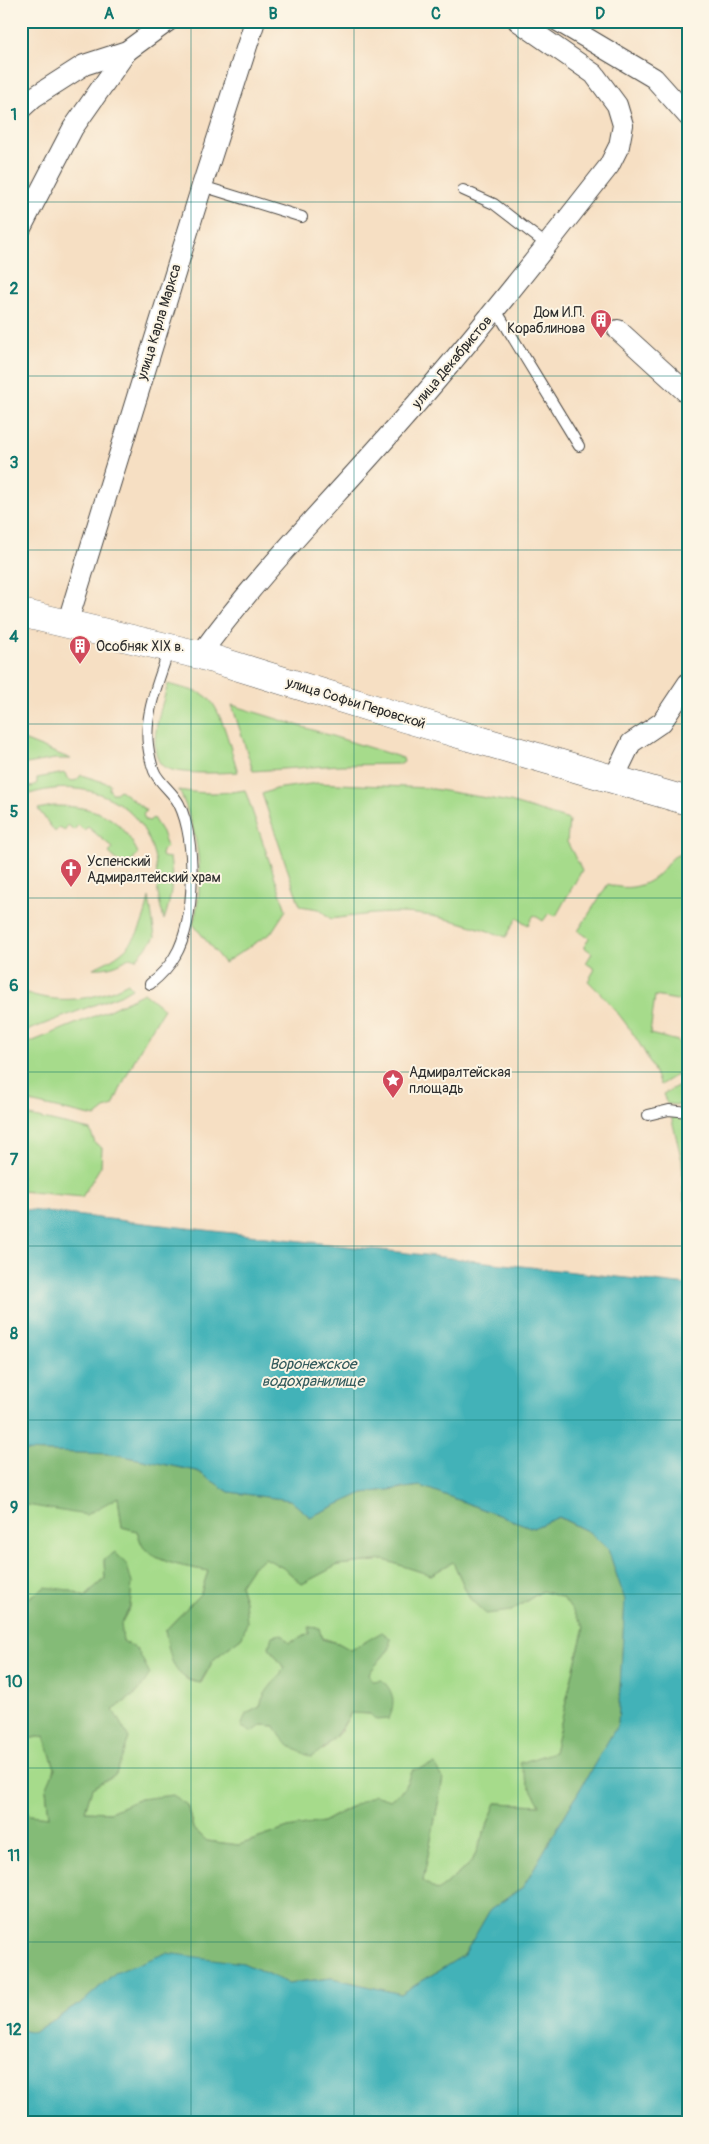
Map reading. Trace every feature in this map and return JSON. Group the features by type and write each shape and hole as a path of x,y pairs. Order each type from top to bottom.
{"main road":[{"name":"улица Софьи Перовской","path":"21,613 200,655 688,801"}],"street":[{"path":"21,109 34,97 84,65 127,51 168,21"},
{"name":"улица Карла Маркса","path":"67,624 202,186 256,21"},
{"name":"улица Декабристов","path":"200,655 233,610 397,426 496,310 609,166 619,146 623,125 617,105 594,74 518,21"},
{"path":"558,21 654,78 684,102"},
{"path":"21,228 73,128 127,51"},
{"path":"618,330 688,394"},
{"path":"613,780 631,743 662,722 688,683"}],"lane":[{"path":"202,186 302,217"},
{"path":"463,190 494,204 547,245"},
{"path":"496,310 579,446"},
{"path":"150,984 165,970 176,955 187,927 192,880 188,835 179,804 154,772 148,743 150,714 170,647"},
{"path":"648,1115 669,1110 688,1112"}],"green space":[{"path":"168,684 203,694 212,702 221,720 238,772 200,773 170,770 164,767 158,760 155,751 155,740 159,715"},
{"path":"232,705 403,758 404,762 401,764 340,765 253,771"},
{"path":"21,739 71,759 55,759 21,765"},
{"path":"65,773 67,778 72,781 77,780 81,775 110,784 109,789 112,793 120,790 147,811 143,814 145,820 149,821 153,818 162,832 167,847 163,849 161,854 163,857 170,858 172,874 171,889 164,920 158,896 154,854 143,829 131,813 116,802 99,794 80,789 40,791 21,797 21,782 24,781 27,786 32,787 37,783 37,778"},
{"path":"317,783 427,788 510,802 569,820 567,842 582,870 556,916 549,913 543,921 534,915 528,925 517,918 506,937 452,920 425,915 397,913 331,919 319,909 300,906 262,794 275,789"},
{"path":"179,790 212,793 245,790 286,910 271,933 224,963 193,924 199,890 198,856 191,822"},
{"path":"53,806 81,808 104,815 122,829 138,853 126,868 109,853 113,848 88,827 84,830 78,825 74,830 68,825 64,831 60,827 55,832 38,809"},
{"path":"681,854 688,859 688,1002 655,996 650,1034 678,1041 688,1057 688,1068 660,1085 654,1070 630,1029 588,981 595,969 586,963 592,953 584,947 589,938 578,931 608,884 624,887 639,886 658,874 673,857"},
{"path":"149,897 155,937 136,959 130,957 113,966 93,968 116,956 132,941 142,922"},
{"path":"128,983 132,988 120,995 21,1033 21,991 48,998 76,999 102,994"},
{"path":"144,993 164,1009 136,1056 113,1106 105,1109 95,1117 21,1100 21,1046 107,1011"},
{"path":"688,1080 688,1106 667,1104 663,1094"},
{"path":"21,1114 90,1130 95,1143 102,1148 101,1166 82,1197 21,1191"},
{"path":"671,1116 688,1118 688,1201 684,1201 682,1161"},
{"path":"21,1451 113,1454 197,1471 229,1492 290,1500 310,1517 363,1493 421,1486 533,1528 558,1517 589,1532 608,1549 625,1600 618,1724 523,1887 490,1910 464,1955 401,1994 332,1978 288,1983 243,1963 115,1973 84,2001 33,2033 21,2030 21,1805 29,1815 49,1817 46,1789 55,1768 44,1736 21,1740 21,1593 29,1598 45,1587 69,1590 85,1597 105,1579 104,1560 115,1552 127,1565 132,1583 130,1607 121,1624 123,1641 137,1649 150,1674 138,1692 113,1710 129,1738 116,1774 92,1788 85,1811 110,1812 140,1799 173,1795 187,1805 193,1828 207,1841 239,1845 288,1828 323,1822 374,1795 390,1800 403,1790 413,1770 435,1764 443,1778 423,1881 438,1891 472,1862 496,1803 540,1805 528,1784 520,1763 554,1752 584,1627 563,1598 542,1591 511,1611 486,1614 470,1599 453,1562 431,1575 384,1560 338,1565 302,1584 285,1569 265,1558 252,1567 240,1585 245,1601 247,1622 242,1637 214,1659 200,1683 190,1680 177,1671 171,1657 165,1631 201,1593 208,1571 167,1561 151,1554 141,1543 137,1531 122,1527 118,1497 86,1515 21,1504"},
{"path":"118,1497 122,1527 137,1531 141,1543 151,1554 167,1561 208,1571 201,1593 165,1631 186,1680 201,1683 214,1659 242,1637 245,1601 240,1585 252,1567 265,1557 285,1569 302,1584 338,1565 384,1560 431,1575 453,1562 470,1599 511,1611 542,1591 563,1597 584,1627 554,1752 528,1784 541,1805 496,1803 472,1862 438,1891 423,1881 443,1778 413,1770 403,1790 390,1800 350,1807 323,1822 288,1828 239,1845 207,1841 193,1828 187,1805 140,1799 110,1812 85,1811 92,1788 116,1774 112,1711 138,1692 137,1649 123,1641 120,1624 130,1607 104,1560 105,1579 85,1597 69,1590 28,1598 21,1593 21,1504","holes":["309,1634 338,1643 351,1650 366,1643 390,1648 369,1673 372,1681 370,1714 351,1713 340,1732 323,1750 275,1726 262,1725 246,1714 260,1707 267,1692 284,1668 269,1647 289,1643"]},
{"path":"309,1627 319,1628 322,1639 338,1643 351,1650 382,1632 390,1638 390,1648 369,1673 372,1681 382,1680 393,1698 389,1719 376,1720 370,1714 351,1713 334,1738 311,1757 289,1745 275,1726 262,1725 253,1732 241,1727 246,1714 260,1707 267,1691 284,1668 269,1647 272,1636 282,1634 289,1643 309,1634"},
{"path":"44,1736 55,1768 46,1790 49,1817 29,1815 21,1805 21,1740"}],"water":[{"name":"Воронежское водохранилище","path":"21,1209 688,1285 688,2123 21,2123 21,2030 33,2033 84,2001 115,1973 166,1953 243,1963 288,1983 332,1978 401,1994 464,1955 490,1910 523,1887 618,1724 625,1600 608,1549 589,1532 559,1517 533,1528 421,1486 363,1493 310,1517 290,1500 229,1492 197,1471 113,1454 21,1451"}],"place":[{"name":"Дом И.П. Кораблинова","path":"601,339"},
{"name":"Особняк XIX в.","path":"80,665"},
{"name":"Успенский Адмиралтейский храм","path":"71,888"},
{"name":"Адмиралтейская площадь","path":"393,1099"}]}
